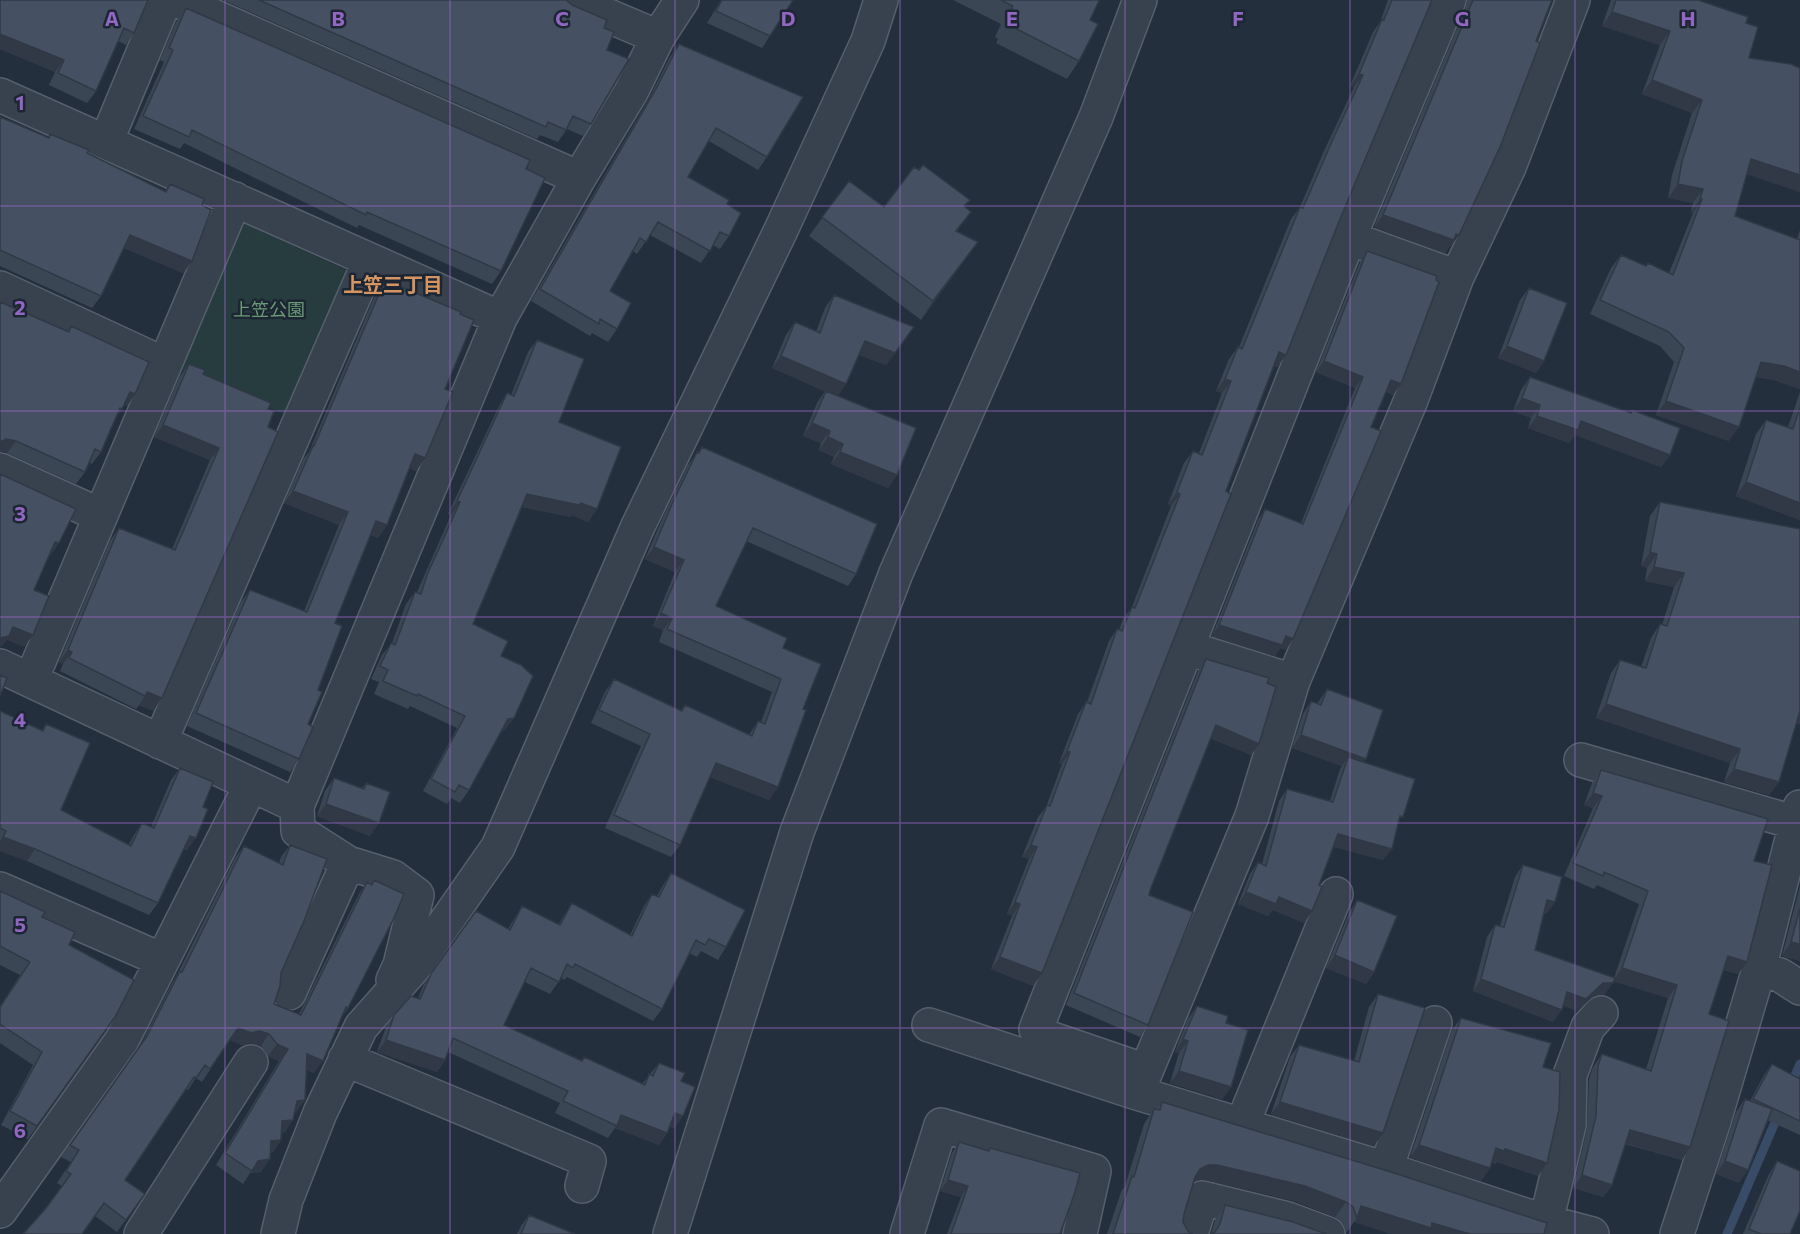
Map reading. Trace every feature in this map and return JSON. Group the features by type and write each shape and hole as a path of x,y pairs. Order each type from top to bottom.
{"street":[{"path":"106,142 165,0"},
{"path":"177,0 579,178"},
{"path":"571,0 658,37"},
{"path":"382,1005 400,965 417,895 393,878 348,863 298,831 297,806 500,318 579,178 631,92 658,37 682,0"},
{"path":"278,1234 286,1200 320,1113 360,1027 415,966 498,847 638,526 782,230 868,41 881,0"},
{"path":"670,1234 797,832 896,573 1096,117 1140,0"},
{"path":"1449,0 1349,238 1036,1029 1038,1034 1141,1082 1242,1125 1386,1169 1546,1222 1592,1234"},
{"path":"1141,1082 1252,816 1293,681 1411,400 1457,278 1509,167 1573,0"},
{"path":"0,95 500,318"},
{"path":"31,680 234,200"},
{"path":"1349,238 1457,278"},
{"path":"160,742 370,260"},
{"path":"0,288 165,364"},
{"path":"0,470 100,515"},
{"path":"1188,648 1293,681"},
{"path":"0,666 297,806"},
{"path":"1581,760 1798,818 1759,969 1714,1121 1677,1234"},
{"path":"0,1211 122,1040 250,785"},
{"path":"289,993 348,863"},
{"path":"0,889 162,960"},
{"path":"1242,1125 1336,894"},
{"path":"1759,969 1780,975 1800,988"},
{"path":"1546,1222 1569,1125 1570,1075 1588,1027 1601,1012"},
{"path":"1386,1169 1435,1023"},
{"path":"929,1025 1141,1082"},
{"path":"345,1059 589,1161 582,1186"},
{"path":"141,1234 251,1062"},
{"path":"908,1234 941,1125 1094,1171 1080,1234"},
{"path":"1191,1234 1202,1198 1286,1227 1328,1234"}],"green space":[{"name":"上笠公園","path":"245,224 348,271 291,417 177,368 234,231"}],"building":[{"path":"0,0 148,0 134,33 124,28 96,91 58,73 64,60 0,34"},
{"path":"259,0 566,0 572,5 607,20 604,28 614,32 607,50 629,59 591,124 573,116 566,130 548,122 546,127"},
{"path":"722,0 793,0 770,36 716,11"},
{"path":"1001,0 1098,0 1090,20 1098,24 1079,61 1009,25 1011,21 1007,19 1013,6"},
{"path":"1392,0 1432,0 1286,355 1279,352 1226,491 1231,494 1042,973 1000,957 1020,904 1015,902 1037,847 1031,845 1047,805 1050,806 1070,752 1067,751 1086,702 1091,704 1117,629 1122,631 1132,607 1135,608 1180,494 1177,492 1193,451 1202,455 1231,381 1225,379 1238,347 1242,349 1300,207 1303,208 1363,75 1359,74"},
{"path":"1473,0 1552,0 1536,41 1540,43 1500,147 1459,235 1456,234 1454,240 1383,215"},
{"path":"1616,0 1698,0 1748,17 1746,23 1758,27 1749,58 1791,64 1800,68 1800,175 1751,159 1735,216 1800,240 1800,372 1784,366 1761,362 1739,427 1666,401 1684,348 1669,332 1600,300 1621,255 1646,266 1648,263 1673,275 1702,199 1700,199 1703,189 1678,184 1682,161 1702,100 1652,80 1670,31 1612,12"},
{"path":"186,8 530,160 526,169 545,178 501,271 367,212 366,215 192,130 189,137 143,116 173,50 169,48"},
{"path":"679,44 803,97 767,157 716,128 688,177 729,200 727,204 741,213 729,236 720,232 710,251 658,222 646,242 640,238 610,291 631,303 617,329 600,319 599,324 540,289 656,89"},
{"path":"0,117 49,138 50,134 89,150 87,153 166,192 170,184 204,199 202,205 211,210 192,261 130,235 101,296 0,250"},
{"path":"923,165 970,200 964,206 971,212 956,231 978,242 933,301 822,217 849,181 884,207 914,167 919,170"},
{"path":"1367,251 1437,276 1436,280 1439,282 1401,384 1391,380 1371,427 1381,431 1293,639 1286,636 1282,645 1219,625 1265,509 1303,524 1363,377 1324,361"},
{"path":"385,280 461,312 460,314 474,320 445,389 453,392 425,458 415,454 387,525 376,521 335,623 342,626 318,690 322,692 308,724 313,727 299,759 196,713 250,590 307,612 348,512 293,491"},
{"path":"1529,288 1567,303 1544,361 1507,346"},
{"path":"834,295 914,327 895,353 865,341 846,384 781,356 795,322 820,333"},
{"path":"0,302 69,332 71,326 149,362 135,394 130,392 122,409 120,408 101,452 95,449 85,472 16,441 6,439 0,442"},
{"path":"537,340 584,359 559,422 621,447 597,509 581,503 579,505 527,494 473,624 508,641 501,656 521,665 533,676 514,718 508,719 469,790 459,785 455,792 431,779 465,716 383,681 388,670 380,666 391,643 395,645 415,592 421,594 427,575 460,502 457,501 507,393 514,396"},
{"path":"189,364 205,370 203,374 271,403 268,409 274,411 268,427 278,432 162,698 147,692 145,696 69,658 72,652 68,650 119,528 175,550 219,448 163,425"},
{"path":"1530,377 1680,428 1670,455 1581,421 1578,430 1537,416 1540,405 1522,398"},
{"path":"826,391 916,428 897,475 840,452 843,444 828,437 830,431 812,423"},
{"path":"1800,407 1800,503 1746,482 1766,420 1793,429"},
{"path":"702,447 877,524 856,574 753,528 716,606 787,638 783,648 821,664 803,709 806,710 778,787 716,763 680,845 614,815 650,734 599,710 614,679 682,711 685,705 752,736 758,721 765,724 781,679 667,629 672,618 661,613 684,560 654,547 672,504 697,452 699,453"},
{"path":"0,474 76,509 59,543 55,542 34,590 49,596 33,635 13,627 9,636 0,638"},
{"path":"1660,502 1800,529 1800,711 1779,782 1734,769 1740,749 1606,704 1620,660 1646,668 1660,624 1667,626 1684,573 1654,567 1657,554 1650,552"},
{"path":"1206,659 1269,678 1267,683 1276,687 1259,744 1216,725 1151,888 1149,895 1193,912 1148,1025 1074,993"},
{"path":"0,675 7,678 0,696"},
{"path":"1327,689 1383,710 1366,759 1301,735 1311,701 1321,705"},
{"path":"0,711 43,731 46,724 90,743 61,810 131,846 142,823 154,828 180,768 213,782 203,807 208,809 196,838 190,836 158,903 3,837 6,831 0,828"},
{"path":"1348,757 1415,779 1403,817 1400,816 1392,849 1338,834 1312,911 1279,897 1276,904 1246,892 1258,862 1266,866 1287,789 1333,802"},
{"path":"1601,770 1768,819 1754,861 1772,865 1747,962 1728,956 1709,1014 1729,1021 1690,1147 1630,1130 1612,1185 1582,1175 1596,1116 1598,1066 1602,1054 1651,1071 1677,985 1622,968 1648,891 1604,872 1603,876 1573,863 1602,796 1593,793"},
{"path":"334,778 364,789 366,783 390,792 379,823 326,804"},
{"path":"290,845 327,859 304,921 281,973 280,986 274,1004 301,1015 367,882 372,885 374,880 404,894 348,1008 346,1007 323,1061 307,1054 305,1100 297,1101 293,1120 282,1121 281,1140 271,1141 270,1159 258,1161 252,1171 225,1153 288,1049 277,1044 269,1034 260,1031 251,1033 238,1028 210,1069 205,1065 196,1078 194,1077 125,1180 145,1194 126,1220 104,1203 82,1234 25,1234 71,1174 66,1171 79,1150 70,1145 147,1036 180,971 182,972 244,846 283,865"},
{"path":"1523,865 1562,877 1555,902 1547,900 1535,950 1615,978 1613,983 1603,983 1586,999 1567,992 1562,1010 1481,979 1495,925 1504,927"},
{"path":"671,873 745,910 726,947 709,939 705,945 696,940 662,1009 575,964 573,968 567,964 559,982 531,968 504,1025 582,1061 584,1057 645,1085 649,1074 653,1076 659,1063 685,1073 681,1081 695,1087 683,1116 675,1113 667,1133 621,1115 617,1126 563,1101 568,1091 453,1038 445,1060 386,1040 394,1015 411,996 420,999 432,972 476,911 510,930 522,906 560,925 572,903 632,936 652,894 659,897"},
{"path":"0,891 45,912 42,917 75,932 69,945 134,980 115,1017 37,1126 10,1111 42,1052 0,1024 0,1007 30,962 0,946"},
{"path":"1357,900 1397,916 1374,972 1335,955"},
{"path":"1800,908 1800,944 1791,942"},
{"path":"1378,994 1425,1008 1383,1133 1280,1102 1299,1045 1359,1062"},
{"path":"1197,1006 1228,1016 1226,1023 1248,1030 1231,1087 1179,1071 1188,1041 1183,1039"},
{"path":"1461,1018 1551,1043 1543,1067 1560,1072 1559,1110 1547,1163 1496,1148 1490,1168 1419,1145"},
{"path":"1772,1064 1800,1079 1800,1121 1753,1099"},
{"path":"1745,1099 1772,1109 1748,1170 1725,1161"},
{"path":"1162,1102 1391,1172 1547,1223 1544,1234 1470,1234 1432,1223 1431,1228 1361,1206 1357,1218 1353,1207 1346,1202 1305,1186 1217,1165 1208,1165 1200,1169 1195,1177 1184,1214 1183,1222 1192,1234 1113,1234 1132,1176 1134,1177 1154,1109 1160,1110"},
{"path":"959,1142 989,1151 990,1148 1080,1173 1060,1234 951,1234 968,1186 948,1180"},
{"path":"1777,1161 1800,1171 1800,1211 1790,1234 1761,1234 1749,1229"},
{"path":"1225,1205 1293,1222 1326,1234 1211,1234 1220,1224"},
{"path":"529,1215 575,1234 521,1234"}],"waterway":[{"path":"1790,1087 1800,1064"},
{"path":"1727,1234 1779,1113"}],"district":[{"name":"上笠三丁目","path":"393,285"}]}
